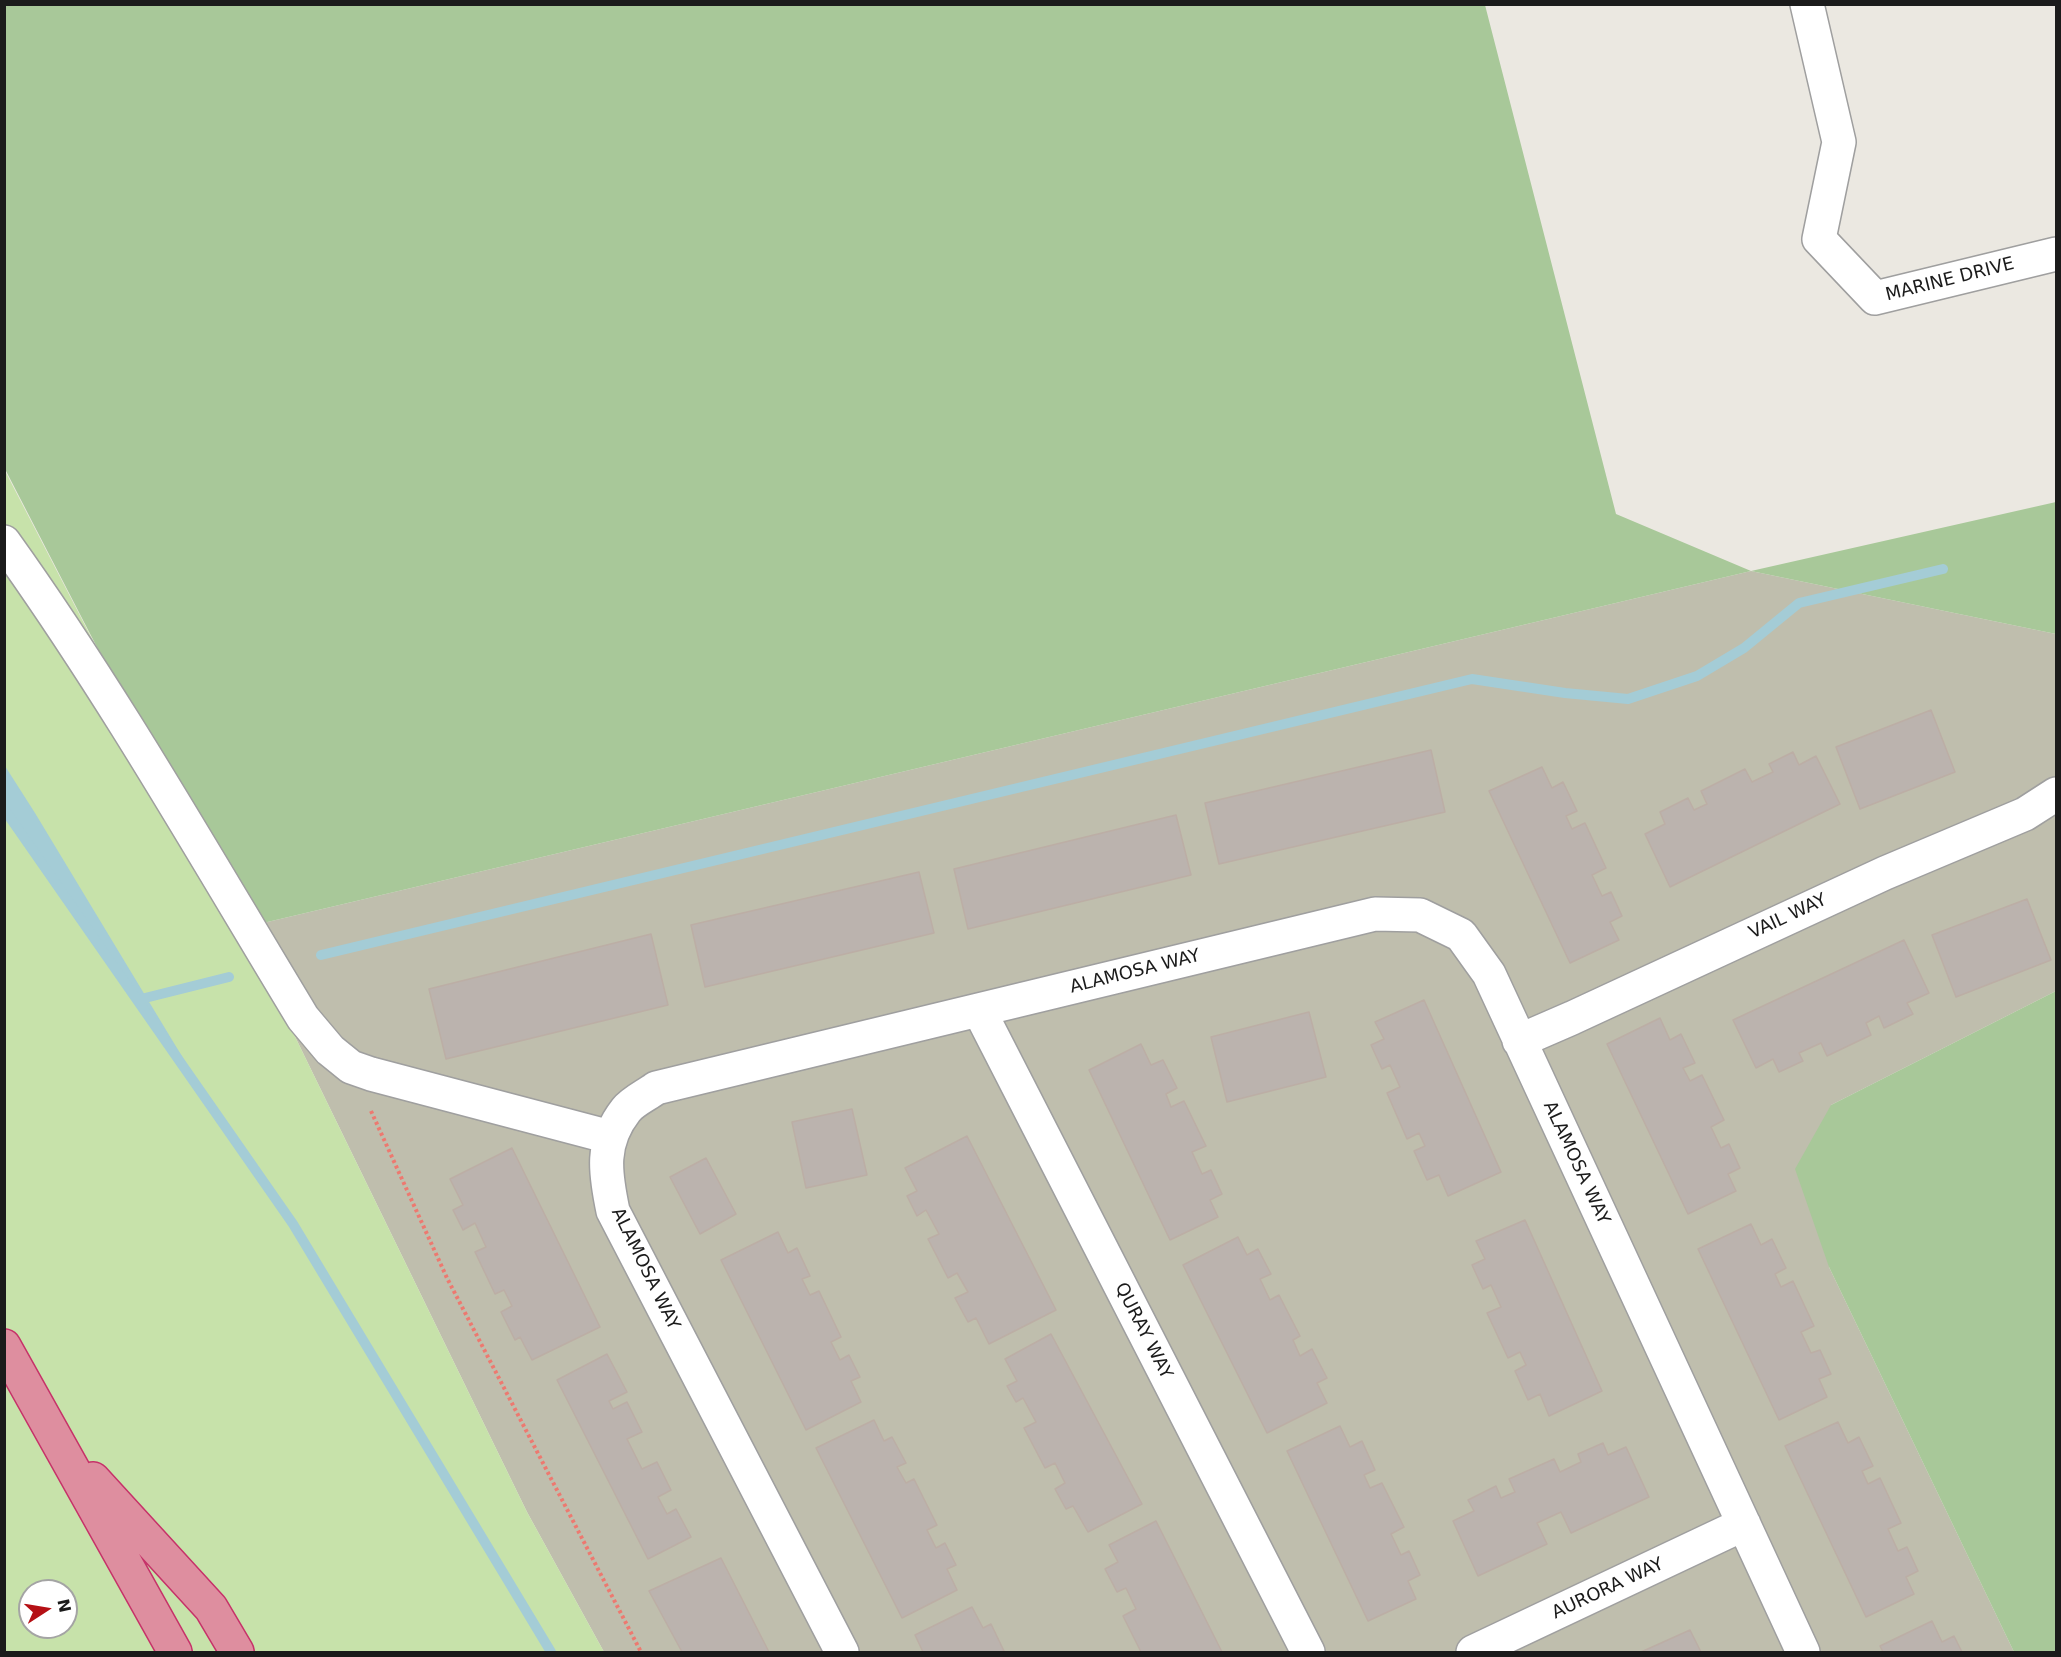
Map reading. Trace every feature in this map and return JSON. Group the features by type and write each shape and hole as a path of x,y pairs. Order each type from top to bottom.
{"highway":[{"path":"4,1346 175,1653"},
{"path":"54,1436 211,1608 237,1653"}],"street":[{"name":"MARINE DRIVE","path":"1807,4 1839,142 1819,239 1875,298 2056,254"},
{"path":"4,542 35,585 139,747 303,1018 330,1050 351,1067 610,1137"},
{"name":"VAIL WAY","path":"1519,1041 1884,873 2025,814 2056,794"},
{"name":"ALAMOSA WAY","path":"842,1653 614,1211 606,1176 610,1137 627,1108 656,1088 1375,914 1420,915 1461,935 1489,974 1803,1653"},
{"name":"QURAY WAY","path":"979,1011 1308,1653"},
{"name":"AURORA WAY","path":"1473,1653 1744,1524"}],"path":[{"path":"351,1067 447,1278 641,1653"}],"shaded area":[{"path":"1751,571 2056,634 2056,991 1831,1105 1829,1267 2014,1652 604,1652 527,1512 242,928"}],"green space":[{"path":"5,5 1485,5 1616,514 1751,571 242,928 5,469"},
{"path":"4,469 242,928 527,1512 604,1652 5,1652"},
{"path":"2056,502 2056,634 1751,571"},
{"path":"2056,991 2056,1652 2014,1652 1829,1267 1795,1169 1831,1105"}],"water":[{"path":"5,766 35,813 218,1116 5,809"}],"building":[{"path":"1931,710 1955,772 1860,809 1836,747"},
{"path":"1431,750 1445,812 1219,864 1205,803"},
{"path":"1793,752 1799,765 1816,756 1840,804 1670,887 1645,834 1665,824 1660,812 1688,798 1694,810 1707,804 1701,791 1745,769 1752,782 1773,772 1769,764"},
{"path":"1542,767 1552,788 1563,782 1577,811 1566,816 1572,829 1585,823 1606,868 1592,875 1602,896 1611,892 1622,916 1610,922 1619,940 1570,963 1489,791"},
{"path":"1176,815 1191,875 968,929 954,869"},
{"path":"919,872 934,933 705,987 691,925"},
{"path":"2027,899 2051,960 1956,997 1932,935"},
{"path":"651,934 668,1005 446,1059 429,989"},
{"path":"1904,940 1929,993 1907,1003 1913,1014 1884,1028 1879,1016 1866,1023 1871,1035 1827,1056 1821,1043 1799,1053 1803,1061 1779,1072 1773,1059 1756,1068 1733,1020"},
{"path":"1424,1000 1501,1172 1448,1196 1439,1175 1427,1180 1414,1151 1425,1146 1419,1133 1407,1139 1387,1093 1400,1087 1390,1065 1382,1069 1371,1045 1384,1039 1375,1022"},
{"path":"1309,1012 1326,1077 1227,1102 1211,1037"},
{"path":"1660,1018 1670,1040 1681,1034 1695,1063 1683,1068 1690,1081 1702,1075 1724,1120 1711,1127 1721,1148 1729,1144 1740,1168 1728,1174 1736,1191 1688,1214 1607,1044"},
{"path":"1141,1044 1151,1065 1163,1060 1177,1088 1166,1094 1171,1107 1184,1101 1206,1146 1192,1152 1202,1174 1211,1170 1222,1194 1210,1200 1218,1217 1170,1240 1089,1070"},
{"path":"852,1109 867,1175 806,1188 792,1122"},
{"path":"967,1136 1056,1310 989,1344 976,1318 968,1322 955,1298 968,1292 957,1273 948,1278 928,1239 939,1234 926,1210 917,1216 907,1196 917,1191 905,1168"},
{"path":"512,1148 600,1327 532,1360 520,1337 515,1340 501,1312 512,1306 504,1290 495,1294 475,1252 486,1247 475,1223 463,1230 453,1210 463,1205 450,1179"},
{"path":"706,1158 736,1214 700,1234 670,1177"},
{"path":"1525,1220 1602,1391 1549,1416 1540,1394 1528,1400 1515,1371 1526,1365 1520,1352 1508,1358 1487,1313 1501,1307 1491,1285 1483,1289 1472,1265 1485,1259 1476,1241"},
{"path":"1751,1224 1761,1245 1772,1239 1786,1268 1775,1274 1781,1287 1793,1281 1814,1326 1801,1332 1811,1353 1820,1350 1831,1374 1819,1379 1827,1397 1779,1420 1698,1249"},
{"path":"778,1232 788,1253 797,1248 810,1276 802,1279 810,1295 819,1291 841,1337 831,1342 840,1360 849,1355 860,1377 851,1381 861,1402 806,1430 721,1260"},
{"path":"1238,1237 1247,1255 1258,1249 1271,1274 1260,1279 1270,1300 1279,1295 1300,1336 1293,1340 1300,1356 1312,1349 1327,1378 1317,1383 1327,1403 1267,1433 1183,1265"},
{"path":"1051,1334 1142,1504 1088,1532 1073,1506 1066,1509 1055,1489 1065,1483 1055,1463 1045,1468 1024,1428 1036,1422 1023,1398 1016,1402 1007,1386 1017,1381 1005,1359"},
{"path":"607,1354 627,1392 609,1401 613,1409 627,1402 642,1432 627,1439 642,1469 657,1462 671,1490 658,1497 667,1514 676,1509 691,1537 648,1559 557,1380"},
{"path":"874,1420 884,1441 892,1437 906,1463 897,1467 906,1483 914,1479 937,1525 927,1530 936,1548 945,1543 956,1565 947,1569 957,1590 902,1618 816,1448"},
{"path":"1838,1422 1848,1443 1859,1437 1873,1466 1862,1471 1868,1484 1880,1478 1901,1523 1888,1529 1898,1551 1907,1547 1918,1571 1906,1577 1914,1594 1866,1617 1785,1446"},
{"path":"1340,1426 1350,1447 1362,1441 1375,1470 1364,1475 1370,1488 1382,1483 1404,1527 1391,1534 1401,1555 1409,1551 1420,1575 1408,1581 1416,1599 1368,1621 1287,1451"},
{"path":"1603,1443 1608,1455 1626,1447 1649,1497 1571,1533 1561,1512 1537,1523 1547,1544 1478,1576 1453,1521 1474,1511 1468,1500 1496,1486 1501,1498 1515,1492 1509,1479 1554,1459 1560,1472 1581,1462 1578,1454"},
{"path":"1156,1521 1222,1652 1141,1652 1123,1616 1136,1609 1126,1588 1117,1592 1105,1569 1118,1562 1109,1545"},
{"path":"721,1558 769,1652 682,1652 649,1591"},
{"path":"972,1607 983,1628 991,1624 1004,1651 923,1652 915,1635"},
{"path":"1932,1621 1942,1642 1954,1636 1962,1652 1883,1652 1880,1646"},
{"path":"1690,1630 1701,1652 1641,1652"}],"waterway":[{"path":"321,955 1472,679 1565,693 1628,699 1697,676 1744,648 1799,603 1943,569"},
{"path":"4,809 293,1224 551,1652"},
{"path":"137,1000 229,977"}]}
